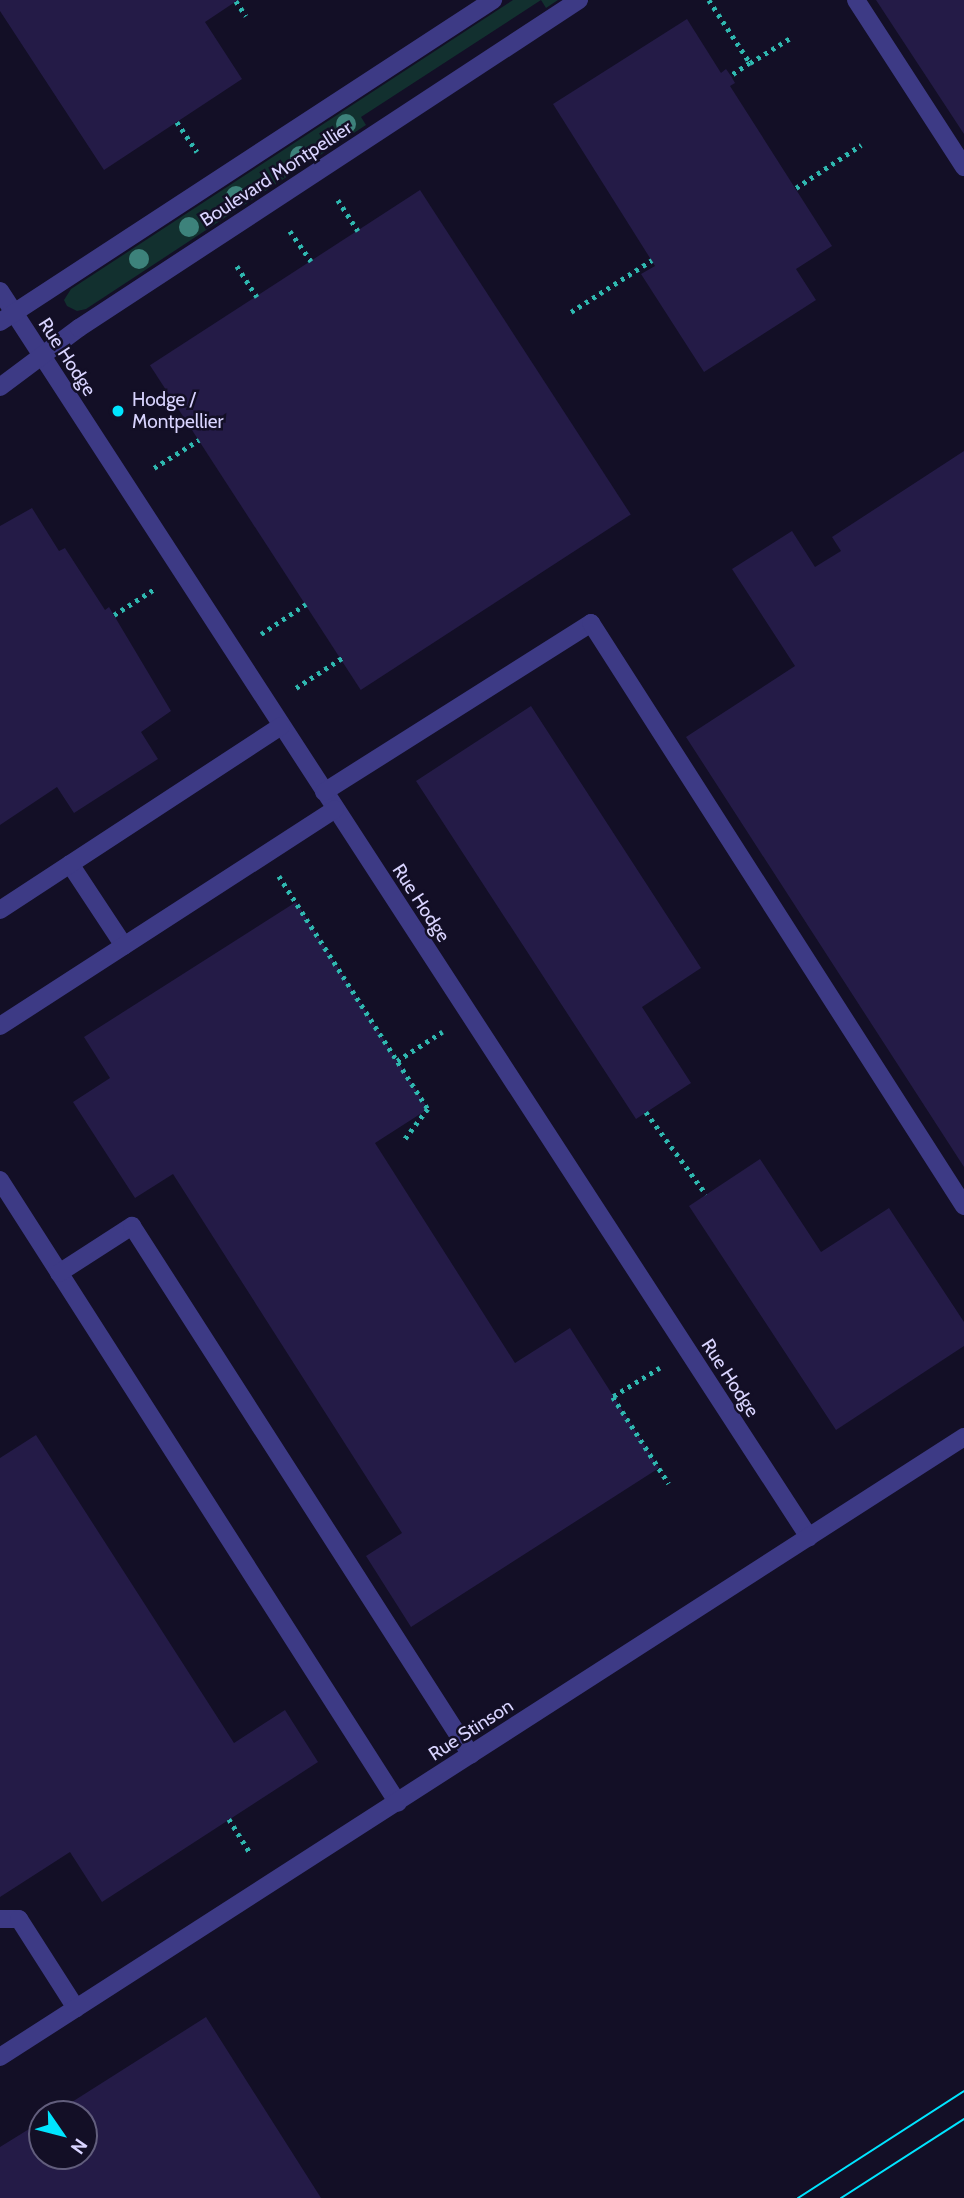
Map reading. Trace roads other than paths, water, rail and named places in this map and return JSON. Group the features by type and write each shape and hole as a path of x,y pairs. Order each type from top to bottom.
{"street":[{"name":"Boulevard Montpellier","path":"7,318 494,0"},
{"name":"Boulevard Montpellier","path":"0,387 90,320 579,0"},
{"path":"856,0 964,167"},
{"name":"Rue Hodge","path":"0,291 7,318 42,357 809,1537"},
{"path":"324,792 591,622 964,1206"},
{"path":"0,910 281,726"},
{"path":"0,1026 335,809"},
{"path":"70,864 124,946"},
{"path":"0,1180 398,1802"},
{"path":"59,1273 132,1226 471,1755"},
{"name":"Rue Stinson","path":"0,2057 964,1437"},
{"path":"0,1919 19,1919 76,2008"}],"tram line":[{"path":"798,2198 964,2091"},
{"path":"841,2198 964,2119"}],"place":[{"name":"Hodge / Montpellier","path":"118,411"}]}
